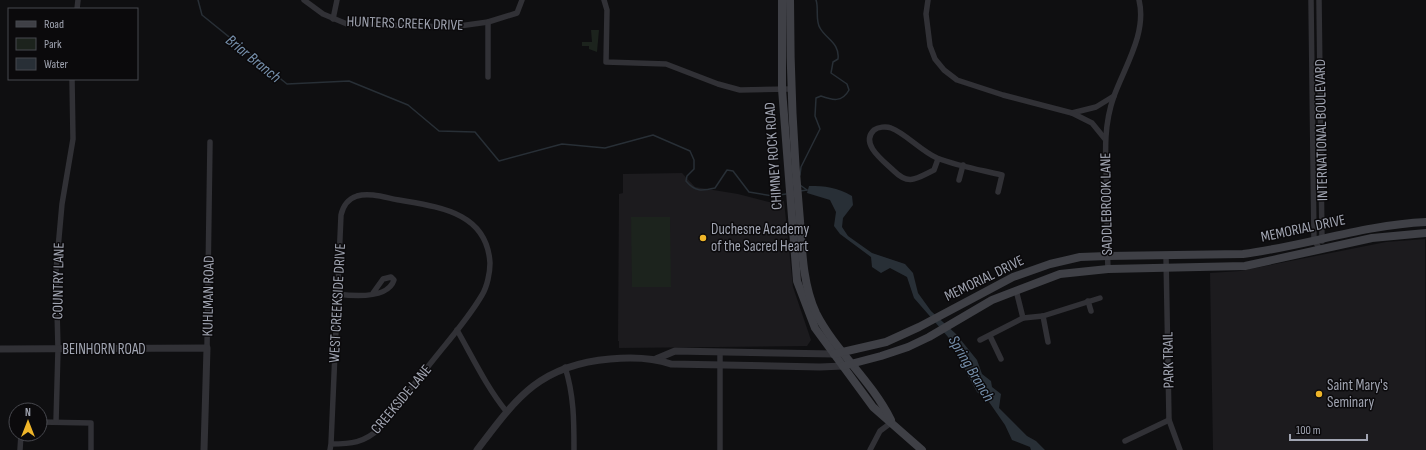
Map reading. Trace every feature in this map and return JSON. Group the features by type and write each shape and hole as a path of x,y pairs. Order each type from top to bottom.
{"main road":[{"name":"CHIMNEY ROCK ROAD","path":"786,2 786,89 798,254 797,281 815,328 838,353 851,363 884,407 892,422"},
{"name":"MEMORIAL DRIVE","path":"838,353 886,342 919,327 1013,277 1050,264 1080,257 1243,254 1266,251 1381,225 1426,222"},
{"path":"1405,223 1406,234"},
{"name":"MEMORIAL DRIVE","path":"843,366 881,356 929,337 992,300 1060,274 1108,269 1245,266 1320,249 1406,234 1426,233"},
{"path":"1243,254 1245,266"},
{"name":"CHIMNEY ROCK ROAD","path":"838,353 843,366 873,407 892,422 922,450"}],"street":[{"name":"HUNTERS CREEK DRIVE","path":"304,0 333,18 347,24 452,27 488,22 517,13 522,0"},
{"path":"333,18 337,0"},
{"path":"604,0 607,10 606,62 666,64 718,84 740,90 786,89"},
{"name":"SADDLEBROOK LANE","path":"928,0 926,14 930,46 935,59 944,70 957,80 1002,95 1072,112 1092,123 1105,139"},
{"name":"SADDLEBROOK LANE","path":"1108,269 1105,139 1114,96 1136,39 1141,9 1139,0"},
{"path":"1311,1 1319,1"},
{"name":"INTERNATIONAL BOULEVARD","path":"1311,1 1314,240"},
{"name":"INTERNATIONAL BOULEVARD","path":"1319,1 1322,199 1322,238 1320,249"},
{"path":"488,22 488,77"},
{"path":"1311,56 1320,56"},
{"name":"COUNTRY LANE","path":"56,422 58,349 56,271 62,204 73,139 72,80"},
{"name":"SADDLEBROOK LANE","path":"1072,112 1096,107 1114,96"},
{"path":"1312,105 1320,105"},
{"path":"938,159 934,170 910,180 902,179 871,149 870,139 874,131 882,127 892,128 925,152 938,159 1002,175 998,192"},
{"name":"KUHLMAN ROAD","path":"204,450 210,142"},
{"path":"1313,157 1321,157"},
{"path":"959,180 963,165"},
{"name":"WEST CREEKSIDE DRIVE","path":"331,447 337,294 341,215 343,206 352,198 365,194 389,198"},
{"name":"CREEKSIDE LANE","path":"331,447 352,444 364,440 373,434 457,330 482,295 486,285 490,264 486,247 482,238 468,221 456,213 389,198"},
{"path":"1313,199 1322,199"},
{"path":"1314,240 1320,249"},
{"name":"PARK TRAIL","path":"1166,256 1169,420 1180,450"},
{"path":"1016,290 1024,318"},
{"path":"337,294 354,296 373,293"},
{"path":"980,340 1024,318 1043,316 1100,298"},
{"path":"1088,301 1091,311"},
{"path":"1043,316 1048,342"},
{"path":"457,330 476,367 506,411"},
{"path":"990,336 1001,359"},
{"name":"BEINHORN ROAD","path":"0,349 207,348"},
{"name":"MEMORIAL DRIVE","path":"656,359 675,351 838,353"},
{"path":"720,352 720,450"},
{"name":"MEMORIAL DRIVE","path":"477,450 506,411 532,386 565,367 590,360 656,359 671,364 820,367 843,366"},
{"path":"565,367 572,394 574,411 574,450"},
{"path":"1125,441 1169,420"},
{"path":"48,422 91,423 91,450"},
{"path":"870,450 880,431 892,422"}],"shaded area":[{"name":"Duchesne Academy of the Sacred Heart","path":"682,173 695,187 738,194 769,202 784,201 793,287 811,340 807,346 619,348 619,194 623,193 623,174"},
{"name":"Saint Mary's Seminary","path":"1425,239 1426,450 1213,450 1210,273 1240,271 1386,242"}],"green space":[{"path":"591,30 599,30 597,52 589,49 589,46 582,46 582,42 592,42"},
{"path":"631,217 670,217 671,287 632,287"}],"water":[{"path":"809,186 831,188 852,196 853,205 843,218 842,227 848,236 872,253 905,264 913,273 918,293 931,311 956,334 977,360 982,374 991,381 992,387 1001,394 999,408 1027,436 1036,441 1045,450 1031,450 1030,447 1012,440 1005,425 989,402 977,392 966,372 960,355 948,337 914,298 907,277 890,268 881,273 872,267 871,257 840,234 834,226 836,212 830,200 807,193"}],"waterway":[{"name":"Briar Branch","path":"198,0 202,15 287,84 349,81 408,105 439,131 475,132 499,161 562,144 605,148 653,135 690,151 694,160 694,169 687,176 686,181 689,185 696,189 706,190 715,188 727,170 733,171 749,192 773,196 786,194"},
{"name":"Spring Branch","path":"800,175 801,167 820,129 815,116 816,98 821,96 829,99 840,99 849,90 847,84 831,73 833,62 838,59 837,49 820,28 817,18 816,0"},
{"name":"Briar Branch","path":"800,185 807,190"},
{"name":"Briar Branch","path":"800,191 807,190"}],"place":[{"name":"Duchesne Academy of the Sacred Heart","path":"703,238"},
{"name":"Saint Mary's Seminary","path":"1319,394"}]}
